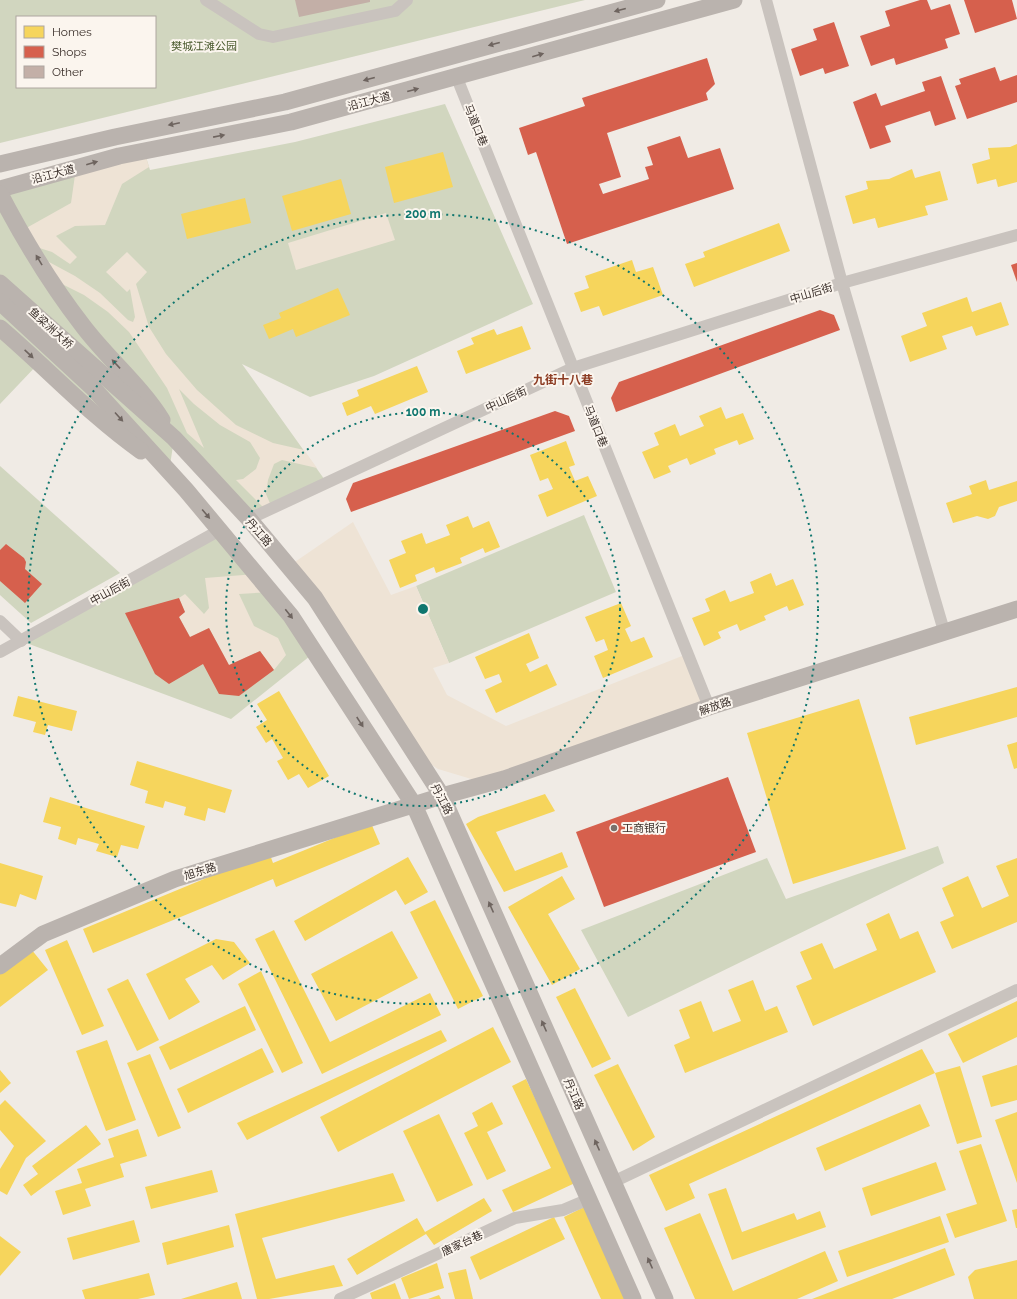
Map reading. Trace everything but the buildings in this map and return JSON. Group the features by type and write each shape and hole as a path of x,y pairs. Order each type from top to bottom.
{"main road":[{"name":"沿江大道","path":"3,163 115,137 285,102 657,0"},
{"name":"沿江大道","path":"0,189 119,156 291,122 457,78 734,0"},
{"path":"0,194 55,286 75,315 106,354 148,399 174,438"},
{"name":"鱼梁洲大桥","path":"0,283 97,381"},
{"name":"鱼梁洲大桥","path":"0,302 97,381"},
{"path":"0,328 81,404 169,472"},
{"path":"97,381 169,472 220,530 291,616 414,805 634,1299"},
{"name":"丹江路","path":"97,381 174,438 249,520 315,598 442,796 665,1299"},
{"name":"解放路","path":"414,805 504,779 709,708 944,631 1017,609"},
{"name":"旭东路","path":"0,966 43,934 175,879 414,805"}],"street":[{"path":"206,0 259,34 273,37 395,11 407,0"},
{"name":"中山后街","path":"766,0 842,283"},
{"name":"马道口巷","path":"457,78 709,708"},
{"name":"中山后街","path":"249,520 573,368 842,283 1017,235"},
{"path":"842,283 944,631"},
{"name":"中山后街","path":"0,652 220,530"},
{"path":"0,621 21,641"},
{"path":"613,1182 1017,990"},
{"name":"唐家台巷","path":"340,1299 515,1218 563,1210 589,1199"}],"green space":[{"name":"樊城江滩公园","path":"0,0 585,0 0,143"},
{"path":"445,104 533,304 374,376 310,397 242,364 327,483 249,519 174,439 169,472 38,364 0,404 0,189 144,151 150,170 295,142"},
{"path":"0,466 120,573 31,623 0,595"},
{"path":"584,515 616,592 449,663 416,586"},
{"path":"220,530 315,652 231,719 21,641"},
{"path":"938,846 944,863 628,1017 581,930 767,858 786,899"}],"shaded area":[{"path":"144,151 149,167 122,184 105,225 75,226 56,236 77,257 70,264 52,252 30,245 21,231 71,203 76,168"},
{"path":"386,213 395,240 296,270 288,243"},
{"path":"127,252 147,272 136,284 149,327 166,354 197,390 236,425 273,443 304,450 317,468 282,460 274,464 268,480 266,494 272,508 267,511 236,480 243,479 256,469 260,458 250,442 220,425 194,404 179,389 204,448 187,433 167,388 129,332 108,312 84,295 50,278 36,255 75,276 100,293 128,320 133,322 135,317 130,289 127,292 106,272"},
{"path":"353,522 391,595 416,586 449,663 433,668 447,695 506,726 687,654 709,707 478,781 438,769 414,753 289,566"},
{"path":"256,574 272,592 239,594 254,626 278,638 286,655 274,670 260,651 229,665 209,628 190,637 179,617 185,612 179,598 185,594 204,614 209,608 205,578"}],"place":[{"name":"工商银行","path":"614,828"}],"district":[{"name":"九街十八巷","path":"563,380"}]}
